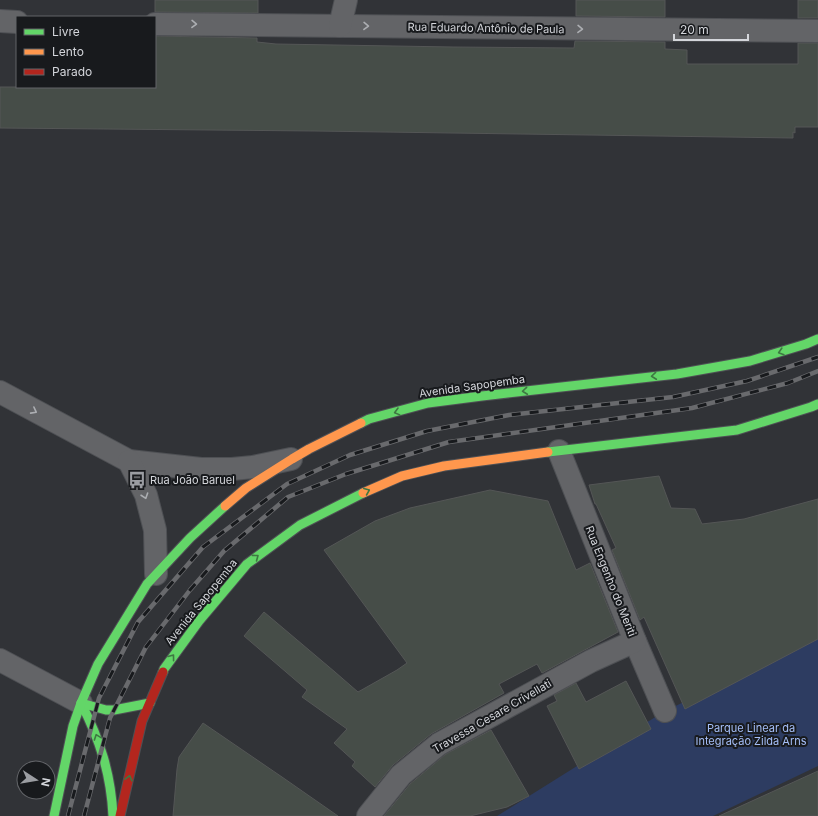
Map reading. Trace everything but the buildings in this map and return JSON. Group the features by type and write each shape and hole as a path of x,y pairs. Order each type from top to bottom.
{"main road":[{"name":"Avenida Sapopemba","path":"54,816 73,726 81,703 98,664 147,584 190,538 246,488 292,459 369,419 428,403 677,374 750,361 818,339"},
{"name":"Avenida Sapopemba","path":"120,816 142,721 164,669 199,621 247,564 300,525 352,498 402,476 444,466 559,450 737,430 818,404"},
{"path":"81,703 106,710 114,710 150,703"},
{"path":"81,703 92,723 102,750 110,781 113,816"}],"street":[{"path":"340,26 346,0"},
{"path":"0,21 16,22"},
{"name":"Rua Eduardo Antônio de Paula","path":"156,24 818,31"},
{"path":"0,392 129,461 201,469 232,469 254,467 292,459"},
{"name":"Rua Engenho do Meriti","path":"559,450 635,641 666,711"},
{"path":"129,461 146,495 155,530 156,574"},
{"name":"Travessa Cesare Crivellati","path":"368,816 401,775 439,744 591,661 635,641"},
{"path":"0,660 81,703"}],"green space":[{"name":"Parque Linear da Integração Zilda Arns","path":"818,638 818,766 713,816 497,816 665,711"}],"railway":[{"path":"68,816 99,698 138,622 203,547 287,484 350,455 427,431 509,415 673,397 747,381 818,357"},
{"path":"84,816 110,718 146,647 190,590 224,551 288,497 346,474 449,442 692,408 788,383 818,371"}],"traffic: fast":[{"path":"361,423 369,419 428,403 677,374 750,361 818,339"},
{"path":"548,452 737,430 818,404"},
{"path":"163,672 199,621 247,564 300,525 363,493"},
{"path":"54,816 73,726 98,664 147,584 190,538 225,506"},
{"path":"81,703 94,730 107,772 113,816"},
{"path":"81,703 106,710 114,710 150,703"}],"traffic: slow":[{"path":"225,506 246,488 292,459 361,423"},
{"path":"363,493 402,476 444,466 548,452"}],"traffic: jam":[{"path":"120,816 142,721 163,672"}],"place":[{"name":"Rua João Baruel","path":"137,480"}]}
